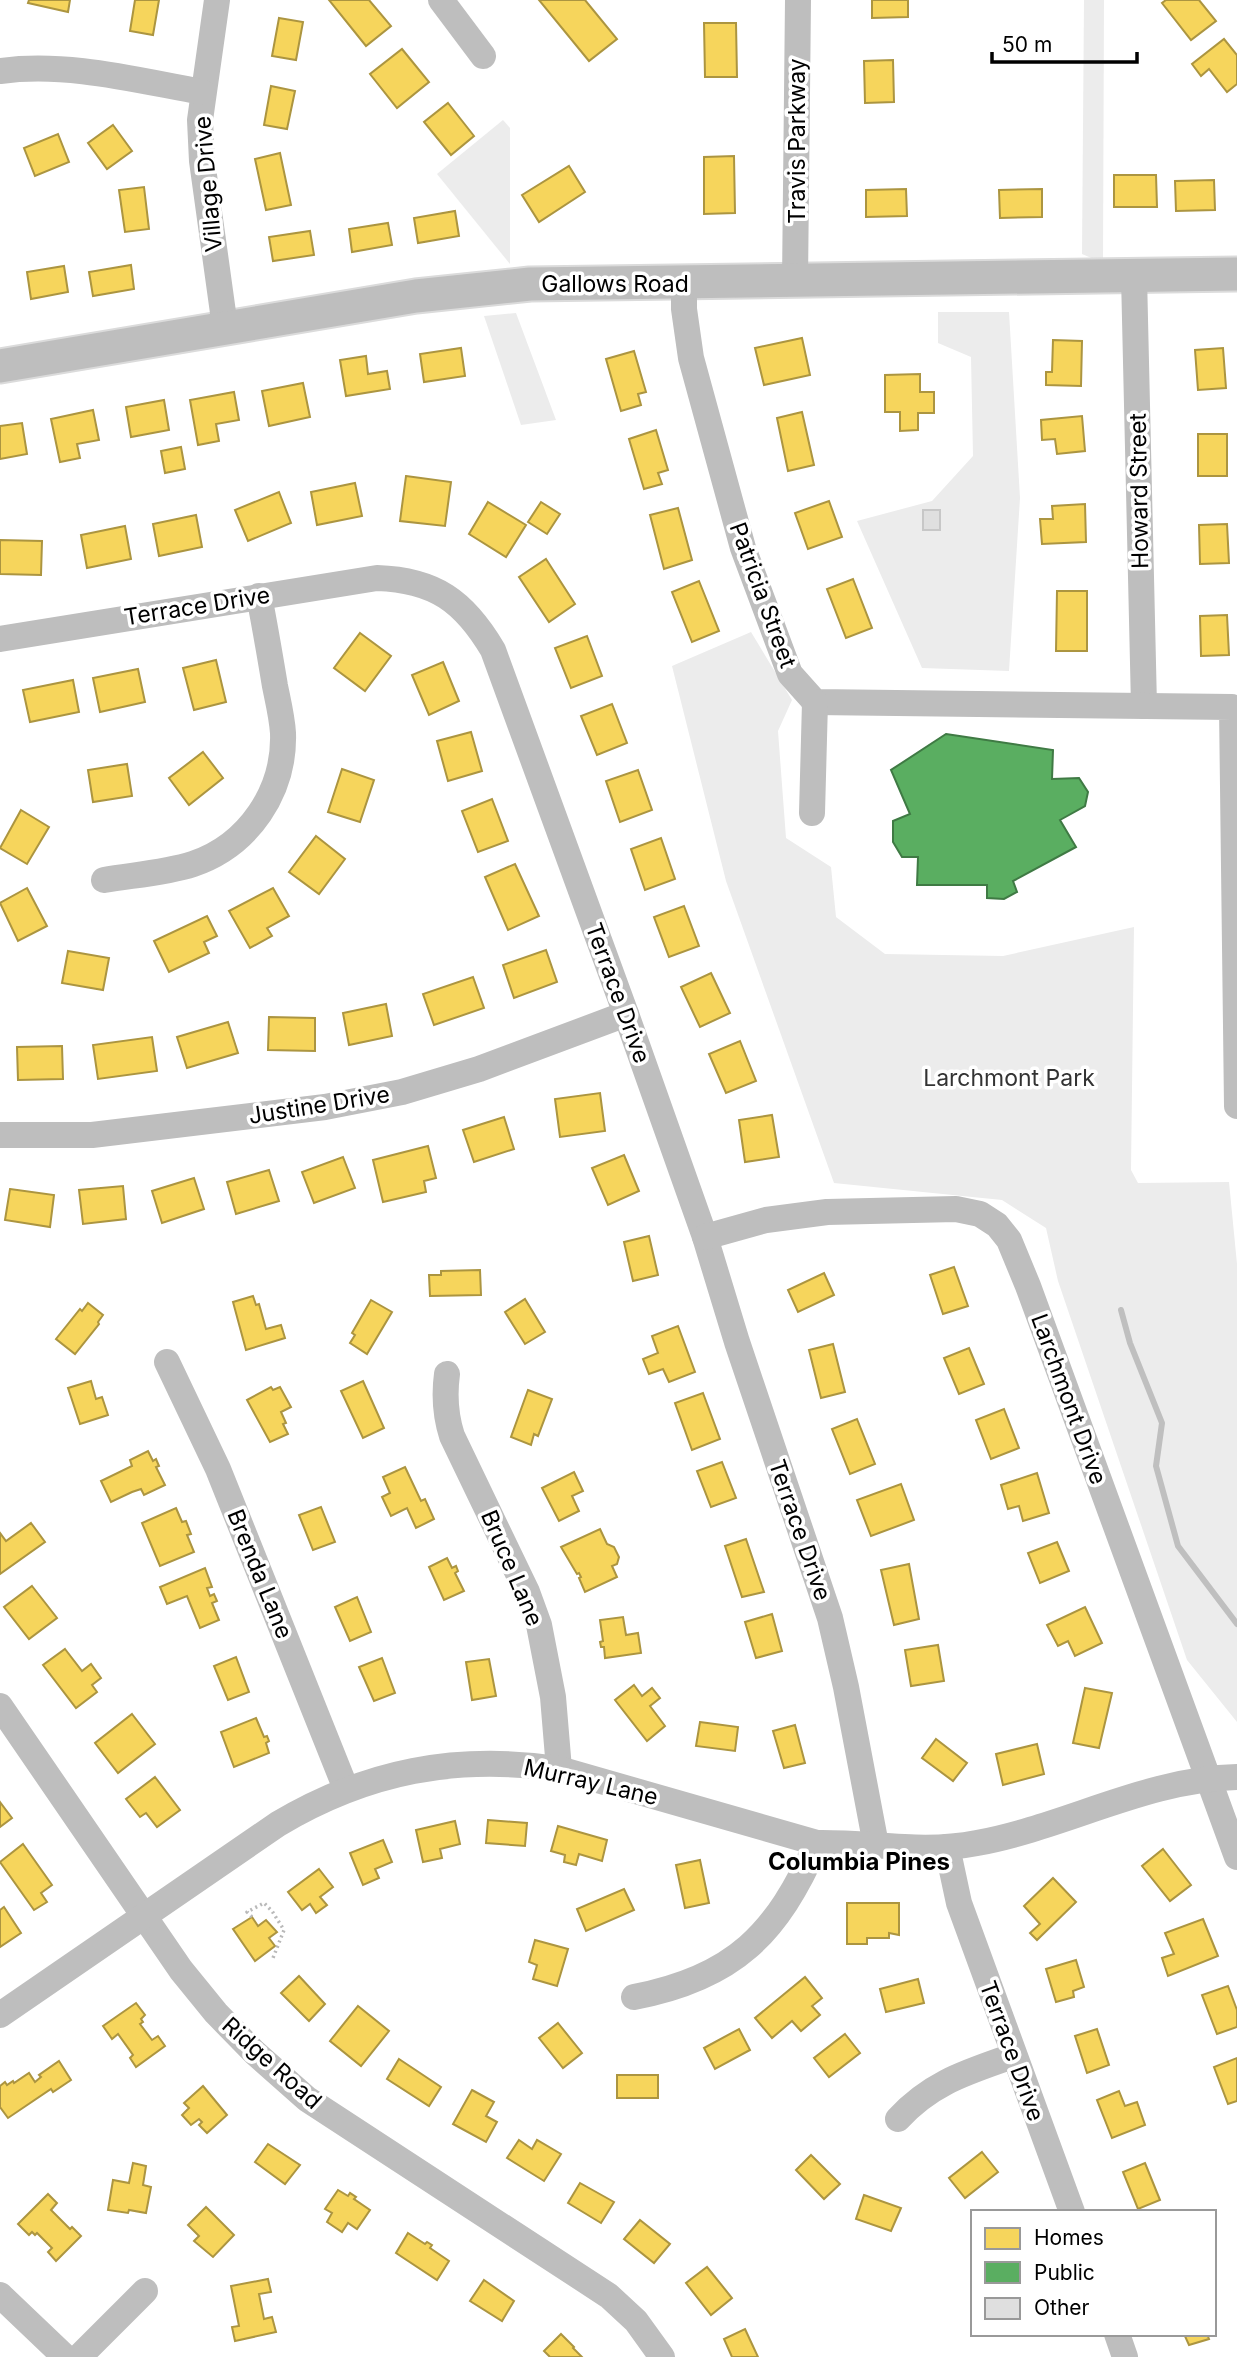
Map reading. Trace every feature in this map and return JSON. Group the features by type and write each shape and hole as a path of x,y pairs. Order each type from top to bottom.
{"main road":[{"name":"Gallows Road","path":"0,366 225,327 472,289 530,285 1237,274"}],"street":[{"name":"Village Drive","path":"217,0 200,120 202,161 225,327"},
{"path":"441,0 483,56"},
{"name":"Travis Parkway","path":"795,282 798,0"},
{"path":"0,71 29,67 62,68 202,92"},
{"name":"Howard Street","path":"1134,276 1144,706"},
{"name":"Patricia Street","path":"684,284 684,309 691,358 743,548 790,674 814,702"},
{"name":"Terrace Drive","path":"0,639 355,580 397,578 420,583 454,600 469,615 493,650 705,1237 740,1353 830,1618 876,1845"},
{"path":"104,880 185,866 218,853 237,840 254,823 267,802 277,779 283,731 260,596"},
{"path":"812,813 814,702 1232,707 1237,1106"},
{"name":"Justine Drive","path":"0,1135 92,1135 325,1107 402,1092 479,1069 626,1014"},
{"name":"Larchmont Drive","path":"705,1237 766,1220 875,1209 956,1209 980,1214 997,1225 1009,1241 1028,1286 1237,1857"},
{"name":"Brenda Lane","path":"167,1362 218,1469 346,1789"},
{"name":"Bruce Lane","path":"447,1374 444,1396 446,1418 452,1436 527,1592 539,1625 553,1697 559,1769"},
{"name":"Ridge Road","path":"0,1706 181,1970 216,2013 254,2052 307,2099 585,2278 636,2321 662,2357"},
{"name":"Murray Lane","path":"0,2015 278,1824 346,1789 408,1772 472,1763 519,1763 559,1769 817,1843 919,1849 977,1843 1024,1833 1119,1800 1209,1778 1237,1777"},
{"path":"634,1997 692,1982 745,1950 764,1933 781,1911 801,1879 817,1843"},
{"name":"Terrace Drive","path":"947,1847 959,1903 1071,2210"},
{"path":"898,2119 930,2090 955,2076 1013,2056"},
{"path":"79,2357 145,2291"},
{"path":"0,2295 65,2357"},
{"path":"1118,2336 1125,2357"}],"path":[{"path":"252,1917 247,1912 264,1903 284,1930 273,1958"}],"green space":[{"path":"1084,0 1104,0 1103,263 1082,254"},
{"path":"503,120 510,128 510,264 437,174"},
{"path":"938,312 1009,312 1020,498 1009,671 922,668 857,521 932,501 973,456 971,357 938,343"},
{"path":"516,313 556,420 521,425 484,316"},
{"name":"Larchmont Park","path":"751,632 792,700 778,731 786,838 831,867 836,917 885,954 1003,956 1134,927 1131,1170 1138,1183 1229,1182 1237,1264 1237,1722 1187,1660 1058,1281 1046,1228 1002,1200 834,1183 726,881 672,666"}],"building: Homes":[{"path":"29,0 70,0 68,12 28,3"},
{"path":"135,0 159,0 153,35 130,31"},
{"path":"329,0 369,0 391,26 366,46"},
{"path":"539,0 585,0 617,39 589,61"},
{"path":"872,0 908,0 908,17 872,18"},
{"path":"1166,0 1199,0 1216,21 1191,40 1162,3"},
{"path":"279,18 303,22 296,60 272,56"},
{"path":"704,23 736,23 737,77 705,77"},
{"path":"1224,39 1237,55 1237,84 1227,92 1209,69 1201,76 1192,64"},
{"path":"402,49 429,82 397,108 370,74"},
{"path":"893,60 894,102 865,103 864,61"},
{"path":"271,86 295,91 287,129 264,125"},
{"path":"448,103 474,136 451,155 424,122"},
{"path":"113,125 132,151 107,169 88,143"},
{"path":"58,134 69,162 35,176 24,148"},
{"path":"280,153 291,205 266,210 255,159"},
{"path":"734,156 735,213 704,214 704,157"},
{"path":"569,166 585,192 539,222 522,195"},
{"path":"1114,175 1156,175 1157,207 1114,207"},
{"path":"1214,180 1215,210 1176,211 1175,181"},
{"path":"144,187 149,229 125,232 119,190"},
{"path":"906,189 907,216 866,217 866,190"},
{"path":"1042,189 1042,217 1000,218 999,190"},
{"path":"455,211 459,236 418,243 414,218"},
{"path":"388,223 392,245 352,252 349,229"},
{"path":"310,231 314,255 273,261 269,237"},
{"path":"131,265 134,289 93,296 89,272"},
{"path":"64,266 68,292 31,299 27,272"},
{"path":"802,338 810,375 764,385 755,348"},
{"path":"1053,340 1082,341 1081,386 1046,385 1046,372 1052,372"},
{"path":"461,348 465,376 424,382 420,354"},
{"path":"1223,348 1226,388 1198,390 1195,350"},
{"path":"634,351 646,392 638,394 641,405 621,411 606,359"},
{"path":"366,356 368,374 387,371 390,389 346,396 340,360"},
{"path":"920,374 920,392 934,392 934,413 918,413 918,430 900,431 900,412 885,412 885,375"},
{"path":"303,383 310,417 269,426 262,391"},
{"path":"234,392 239,420 216,424 219,441 198,445 190,400"},
{"path":"164,400 169,430 131,437 126,407"},
{"path":"93,410 99,440 77,444 80,458 60,462 51,419"},
{"path":"802,412 814,465 788,471 777,418"},
{"path":"1082,416 1085,451 1057,454 1055,439 1042,440 1041,420"},
{"path":"22,423 27,454 0,459 0,426"},
{"path":"656,430 668,470 658,473 662,484 644,489 629,439"},
{"path":"1198,434 1227,434 1227,476 1198,476"},
{"path":"181,447 185,469 165,473 161,451"},
{"path":"406,476 451,482 445,526 400,521"},
{"path":"355,483 362,516 317,525 311,492"},
{"path":"279,492 291,523 248,541 235,510"},
{"path":"829,501 842,537 808,549 795,513"},
{"path":"488,502 526,525 506,557 469,534"},
{"path":"541,502 560,514 547,534 528,522"},
{"path":"1085,504 1086,542 1042,544 1040,519 1053,519 1052,506"},
{"path":"678,508 692,560 664,569 650,515"},
{"path":"196,515 202,547 159,556 153,524"},
{"path":"1227,524 1229,563 1200,564 1199,525"},
{"path":"125,526 131,559 87,568 81,535"},
{"path":"0,540 42,541 41,575 0,574"},
{"path":"546,559 575,604 549,622 519,577"},
{"path":"853,579 872,628 846,638 827,589"},
{"path":"699,581 719,631 692,642 672,592"},
{"path":"1057,591 1087,591 1087,651 1056,651"},
{"path":"1227,615 1229,655 1201,656 1200,616"},
{"path":"360,633 391,656 365,691 334,668"},
{"path":"587,636 602,676 571,688 555,648"},
{"path":"216,660 226,702 194,710 183,668"},
{"path":"443,662 459,701 429,715 412,675"},
{"path":"138,669 145,702 100,712 93,678"},
{"path":"73,680 79,712 30,722 23,690"},
{"path":"612,704 627,743 597,755 581,716"},
{"path":"471,732 482,771 448,781 437,741"},
{"path":"203,752 223,778 189,805 169,778"},
{"path":"127,764 132,796 93,802 88,770"},
{"path":"342,769 374,780 360,822 328,812"},
{"path":"638,770 652,810 620,822 606,781"},
{"path":"492,799 508,841 478,852 462,811"},
{"path":"21,810 49,827 27,864 0,848"},
{"path":"316,836 345,859 319,894 289,872"},
{"path":"661,838 675,879 645,890 631,849"},
{"path":"515,864 539,916 508,930 485,877"},
{"path":"27,888 47,926 18,941 0,903"},
{"path":"273,888 289,916 267,928 272,936 250,948 229,911"},
{"path":"684,906 699,946 669,957 654,917"},
{"path":"207,916 217,936 204,942 209,953 169,972 154,941"},
{"path":"546,950 557,982 514,998 503,965"},
{"path":"68,951 109,958 103,990 62,983"},
{"path":"711,973 730,1013 700,1027 681,987"},
{"path":"473,977 484,1008 434,1025 423,994"},
{"path":"386,1004 392,1036 349,1045 343,1013"},
{"path":"269,1017 315,1018 315,1051 268,1050"},
{"path":"228,1022 238,1053 187,1068 177,1037"},
{"path":"152,1037 157,1071 98,1079 93,1045"},
{"path":"740,1041 756,1081 726,1093 709,1054"},
{"path":"62,1046 63,1079 18,1080 17,1047"},
{"path":"600,1093 605,1131 560,1137 555,1099"},
{"path":"772,1115 779,1157 745,1162 739,1120"},
{"path":"504,1117 514,1149 474,1162 463,1130"},
{"path":"428,1146 436,1178 424,1181 426,1192 383,1202 373,1160"},
{"path":"624,1155 639,1191 608,1205 592,1168"},
{"path":"343,1157 355,1188 314,1203 302,1172"},
{"path":"269,1170 279,1201 236,1214 227,1182"},
{"path":"194,1178 204,1209 162,1223 152,1191"},
{"path":"123,1186 126,1219 83,1224 79,1190"},
{"path":"10,1189 54,1195 50,1227 5,1220"},
{"path":"649,1236 658,1275 633,1281 624,1242"},
{"path":"954,1267 968,1306 943,1314 930,1275"},
{"path":"480,1270 481,1295 430,1296 429,1275 441,1275 441,1271"},
{"path":"824,1273 834,1295 798,1312 788,1290"},
{"path":"253,1296 256,1305 259,1304 266,1329 281,1325 285,1338 246,1350 233,1302"},
{"path":"525,1299 545,1332 525,1344 505,1312"},
{"path":"371,1300 392,1312 367,1354 350,1343 355,1335 352,1333"},
{"path":"88,1303 103,1315 75,1354 56,1339"},
{"path":"678,1326 695,1372 669,1382 663,1369 649,1374 643,1359 658,1353 652,1336"},
{"path":"833,1344 845,1392 821,1398 809,1350"},
{"path":"969,1348 984,1384 959,1394 944,1358"},
{"path":"91,1381 96,1399 102,1397 108,1415 80,1424 68,1388"},
{"path":"363,1381 384,1428 363,1438 341,1391"},
{"path":"271,1387 273,1390 280,1387 291,1407 281,1412 288,1434 270,1442 247,1400"},
{"path":"528,1390 552,1399 538,1436 534,1434 531,1445 511,1437"},
{"path":"703,1393 720,1439 692,1450 675,1403"},
{"path":"1004,1409 1019,1448 991,1459 976,1420"},
{"path":"857,1419 875,1464 850,1474 832,1429"},
{"path":"148,1451 153,1461 156,1459 159,1466 156,1467 165,1485 144,1495 141,1489 111,1502 101,1481 132,1466 130,1460"},
{"path":"722,1462 736,1498 711,1507 697,1471"},
{"path":"405,1467 421,1501 425,1499 434,1519 416,1528 407,1508 391,1516 382,1497 390,1493 383,1477"},
{"path":"574,1472 583,1491 572,1496 579,1511 559,1521 542,1488"},
{"path":"1037,1473 1049,1513 1023,1521 1019,1506 1008,1509 1001,1485"},
{"path":"901,1484 914,1520 871,1536 857,1500"},
{"path":"321,1507 335,1542 313,1550 299,1515"},
{"path":"176,1508 182,1522 186,1521 191,1534 187,1535 194,1552 160,1566 142,1523"},
{"path":"31,1523 45,1542 0,1574 0,1533 6,1541"},
{"path":"600,1529 607,1544 614,1547 619,1557 617,1564 612,1566 617,1577 585,1592 579,1573 577,1574 561,1547"},
{"path":"746,1539 764,1592 742,1597 725,1546"},
{"path":"1057,1542 1069,1571 1040,1583 1028,1553"},
{"path":"447,1558 452,1568 456,1566 458,1571 455,1573 464,1591 444,1600 429,1567"},
{"path":"909,1564 919,1619 894,1625 881,1570"},
{"path":"205,1568 212,1587 207,1588 210,1596 214,1594 217,1601 212,1603 219,1620 200,1628 187,1596 167,1604 160,1587"},
{"path":"32,1586 57,1618 29,1639 4,1607"},
{"path":"357,1597 371,1632 350,1641 335,1607"},
{"path":"1085,1607 1102,1643 1075,1656 1068,1641 1058,1646 1047,1625"},
{"path":"772,1614 782,1651 756,1658 745,1622"},
{"path":"623,1617 626,1635 638,1633 641,1653 605,1658 604,1647 601,1647 600,1642 603,1641 600,1620"},
{"path":"938,1645 944,1681 911,1686 905,1650"},
{"path":"65,1649 82,1671 91,1664 101,1678 92,1685 97,1692 76,1708 43,1665"},
{"path":"236,1657 249,1692 228,1700 214,1666"},
{"path":"382,1658 395,1693 374,1701 359,1667"},
{"path":"489,1659 496,1696 472,1700 466,1662"},
{"path":"634,1685 642,1696 652,1688 660,1698 650,1706 665,1726 647,1741 615,1700"},
{"path":"1085,1688 1112,1693 1099,1748 1073,1743"},
{"path":"132,1714 155,1744 118,1773 95,1743"},
{"path":"256,1718 264,1737 267,1736 269,1741 266,1743 269,1753 234,1767 221,1732"},
{"path":"700,1722 738,1727 735,1751 696,1746"},
{"path":"795,1725 805,1763 784,1768 773,1731"},
{"path":"936,1739 967,1763 953,1781 922,1758"},
{"path":"1037,1744 1044,1774 1003,1785 996,1754"},
{"path":"155,1777 180,1810 157,1827 146,1813 140,1817 126,1799"},
{"path":"0,1802 12,1818 0,1827"},
{"path":"488,1820 527,1823 525,1846 486,1843"},
{"path":"455,1821 460,1844 440,1849 442,1858 423,1862 416,1830"},
{"path":"558,1826 607,1840 602,1861 579,1854 576,1865 564,1862 565,1855 551,1851"},
{"path":"383,1840 392,1862 375,1869 379,1878 363,1885 350,1853"},
{"path":"23,1844 52,1885 41,1893 47,1902 34,1910 0,1862"},
{"path":"1163,1849 1191,1885 1170,1901 1142,1866"},
{"path":"700,1860 709,1903 685,1908 676,1865"},
{"path":"319,1869 333,1887 320,1897 327,1905 316,1913 310,1904 302,1910 288,1892"},
{"path":"1053,1878 1076,1902 1037,1940 1030,1933 1040,1924 1024,1906"},
{"path":"624,1889 634,1910 586,1931 577,1909"},
{"path":"847,1903 899,1903 899,1935 889,1933 889,1938 867,1938 867,1944 847,1944"},
{"path":"4,1907 21,1933 0,1947 0,1910"},
{"path":"252,1917 258,1926 266,1920 277,1932 269,1938 275,1946 255,1961 233,1929"},
{"path":"1203,1919 1218,1956 1168,1976 1162,1958 1174,1954 1165,1933"},
{"path":"535,1940 568,1949 557,1986 533,1979 537,1965 529,1962"},
{"path":"1076,1960 1084,1987 1073,1991 1074,1997 1056,2002 1046,1969"},
{"path":"299,1976 325,2004 309,2021 281,1993"},
{"path":"805,1977 822,1998 812,2006 820,2015 801,2031 792,2021 772,2038 755,2018"},
{"path":"918,1979 924,2003 886,2012 880,1989"},
{"path":"1228,1986 1237,2010 1237,2027 1217,2034 1202,1995"},
{"path":"136,2003 145,2015 140,2024 152,2040 158,2036 165,2046 136,2067 130,2058 133,2055 118,2034 112,2039 103,2026"},
{"path":"358,2006 389,2031 361,2066 330,2041"},
{"path":"558,2023 582,2053 563,2068 539,2038"},
{"path":"739,2029 750,2050 715,2069 704,2048"},
{"path":"1097,2029 1109,2065 1087,2073 1075,2036"},
{"path":"845,2034 860,2053 829,2077 814,2058"},
{"path":"1237,2058 1237,2101 1228,2104 1214,2067"},
{"path":"399,2059 441,2087 429,2106 387,2079"},
{"path":"59,2061 71,2080 53,2092 51,2089 8,2118 0,2107 0,2086 5,2082 7,2085 13,2081 14,2083 29,2073 35,2082 41,2077 39,2075"},
{"path":"617,2075 658,2075 658,2098 617,2098"},
{"path":"203,2086 227,2115 207,2133 199,2125 202,2122 199,2119 191,2125 182,2115 189,2108 184,2103"},
{"path":"472,2090 494,2102 486,2116 497,2122 486,2142 453,2124"},
{"path":"1119,2091 1125,2106 1137,2102 1145,2125 1112,2138 1097,2100"},
{"path":"519,2140 532,2149 537,2140 561,2154 544,2181 507,2158"},
{"path":"268,2144 300,2165 285,2184 255,2162"},
{"path":"982,2152 998,2172 965,2198 949,2178"},
{"path":"811,2155 840,2184 824,2199 796,2170"},
{"path":"133,2163 146,2166 143,2185 151,2187 146,2213 108,2210 113,2180 129,2183"},
{"path":"1145,2163 1160,2200 1138,2209 1123,2172"},
{"path":"580,2183 614,2202 601,2223 568,2203"},
{"path":"338,2190 348,2196 350,2193 370,2210 357,2229 348,2223 342,2232 327,2222 332,2213 325,2209"},
{"path":"48,2194 57,2203 51,2210 81,2236 56,2261 48,2252 52,2248 37,2233 35,2235 32,2232 29,2235 18,2224"},
{"path":"864,2195 901,2208 891,2231 856,2219"},
{"path":"206,2207 234,2235 213,2257 194,2241 199,2236 188,2225"},
{"path":"640,2220 670,2244 654,2263 624,2239"},
{"path":"408,2233 425,2244 427,2242 432,2245 430,2248 449,2261 437,2280 396,2253"},
{"path":"707,2267 732,2298 711,2315 686,2283"},
{"path":"268,2279 271,2292 259,2294 264,2319 272,2317 276,2332 235,2341 232,2327 239,2326 231,2286"},
{"path":"484,2280 514,2301 502,2321 470,2301"},
{"path":"745,2329 758,2357 732,2357 724,2339"},
{"path":"561,2334 582,2357 550,2357 544,2351"},
{"path":"1185,2336 1208,2336 1209,2339 1189,2345"}],"building: Public":[{"path":"946,734 1053,750 1052,779 1079,778 1088,792 1085,806 1060,820 1076,847 1013,881 1017,892 1004,899 987,898 987,885 917,885 918,857 902,857 893,842 893,821 910,814 891,770"}],"building: Other":[{"path":"923,510 940,510 940,530 923,530"}],"waterway":[{"path":"1121,1310 1130,1343 1162,1423 1156,1466 1178,1546 1237,1624"}],"district":[{"name":"Columbia Pines","path":"859,1861"}]}
